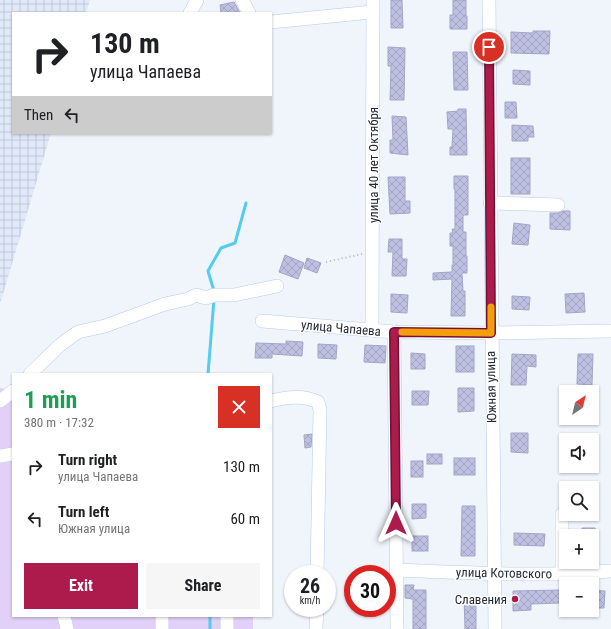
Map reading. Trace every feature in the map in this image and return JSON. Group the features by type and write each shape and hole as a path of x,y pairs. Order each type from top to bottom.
{"street":[{"path":"191,12 197,0"},
{"path":"242,0 248,12"},
{"name":"Южная улица","path":"489,0 495,629"},
{"path":"272,22 373,6"},
{"name":"улица 40 лет Октября","path":"372,330 373,6"},
{"path":"490,203 558,205"},
{"path":"31,373 60,345 78,332 105,326 165,304 188,299 196,295 206,298 215,295 234,295 277,286"},
{"name":"улица Чапаева","path":"262,321 394,332 491,333 611,330"},
{"path":"394,332 396,565"},
{"path":"0,401 12,392"},
{"path":"272,401 296,397 310,398 318,402 320,410 320,458 317,565"},
{"path":"0,456 12,454"},
{"path":"562,521 562,574"},
{"path":"396,570 397,629"},
{"name":"улица Котовского","path":"396,570 494,574 562,574 611,571"},
{"path":"64,617 67,629"},
{"path":"162,617 162,629"},
{"path":"227,617 227,629"},
{"path":"316,629 317,617"}],"path":[{"path":"326,262 373,251"}],"shaded area":[{"path":"0,0 90,0 86,12 12,12 12,134 51,134 0,304"},
{"path":"0,388 12,390 12,617 253,617 253,629 0,629"}],"building":[{"path":"391,0 402,0 403,28 391,28"},
{"path":"453,0 466,0 467,29 450,29 450,15 453,15"},
{"path":"234,2 239,12 221,12 220,5"},
{"path":"533,31 550,31 549,54 511,53 511,32 533,33"},
{"path":"388,47 405,48 404,100 390,100 391,66 388,66"},
{"path":"453,52 467,52 468,90 454,90"},
{"path":"513,70 530,71 530,85 513,84"},
{"path":"505,102 516,102 517,118 505,118"},
{"path":"458,109 466,109 467,155 450,155 453,129 448,129 447,112 458,111"},
{"path":"392,116 406,117 408,155 390,153 390,140 393,140"},
{"path":"512,125 533,126 534,137 528,137 528,141 512,141"},
{"path":"511,158 530,158 530,194 511,194"},
{"path":"454,176 468,176 468,215 463,215 463,232 466,232 467,256 467,273 462,273 463,291 465,291 465,316 451,316 452,279 433,280 433,273 452,272 453,246 450,246 450,233 453,233 452,229 455,229"},
{"path":"388,177 405,177 405,201 410,201 410,213 390,214"},
{"path":"570,211 570,230 550,229 550,213 558,213"},
{"path":"514,223 530,225 528,245 512,244"},
{"path":"389,239 402,239 402,259 407,259 406,276 392,276 393,252 388,252"},
{"path":"285,255 304,263 298,279 279,272"},
{"path":"307,258 321,263 317,273 304,268"},
{"path":"584,293 585,312 566,313 565,294"},
{"path":"391,294 408,295 407,313 391,312"},
{"path":"512,296 530,297 529,310 512,309"},
{"path":"286,341 303,342 302,356 272,354 272,358 255,358 256,343 286,344"},
{"path":"318,344 337,345 336,359 318,358"},
{"path":"365,345 386,346 385,363 364,362"},
{"path":"456,346 474,346 474,372 456,372"},
{"path":"411,353 425,354 425,369 411,369"},
{"path":"512,354 536,355 536,367 527,366 526,385 511,385"},
{"path":"578,354 593,354 592,385 577,384"},
{"path":"458,388 474,388 474,411 458,412"},
{"path":"412,391 429,391 428,405 412,405"},
{"path":"511,433 528,433 528,453 511,452"},
{"path":"312,434 311,447 305,448 304,435"},
{"path":"427,454 442,454 442,464 427,464"},
{"path":"454,458 475,458 475,475 454,475"},
{"path":"411,461 423,461 423,477 411,477"},
{"path":"412,504 426,504 426,518 412,519"},
{"path":"462,506 475,506 475,556 461,556"},
{"path":"595,528 595,529 582,529"},
{"path":"514,533 545,534 544,546 514,545"},
{"path":"412,536 428,536 428,551 412,551"},
{"path":"405,585 414,585 413,590 426,590 426,629 413,629 413,599 405,598"},
{"path":"559,590 559,603 531,604 531,610 513,611 513,591"},
{"path":"599,591 605,591 604,608 599,608"},
{"path":"464,597 476,597 476,629 465,629"}],"waterway":[{"path":"214,291 208,271 221,248 235,243 246,203"},
{"path":"208,373 214,299"},
{"path":"210,617 210,629"}],"slow traffic":[{"path":"402,332 491,333 491,307"}],"place":[{"name":"Славения","path":"515,599"}],"route":[{"path":"396,523 394,332 491,333 489,47"}]}
